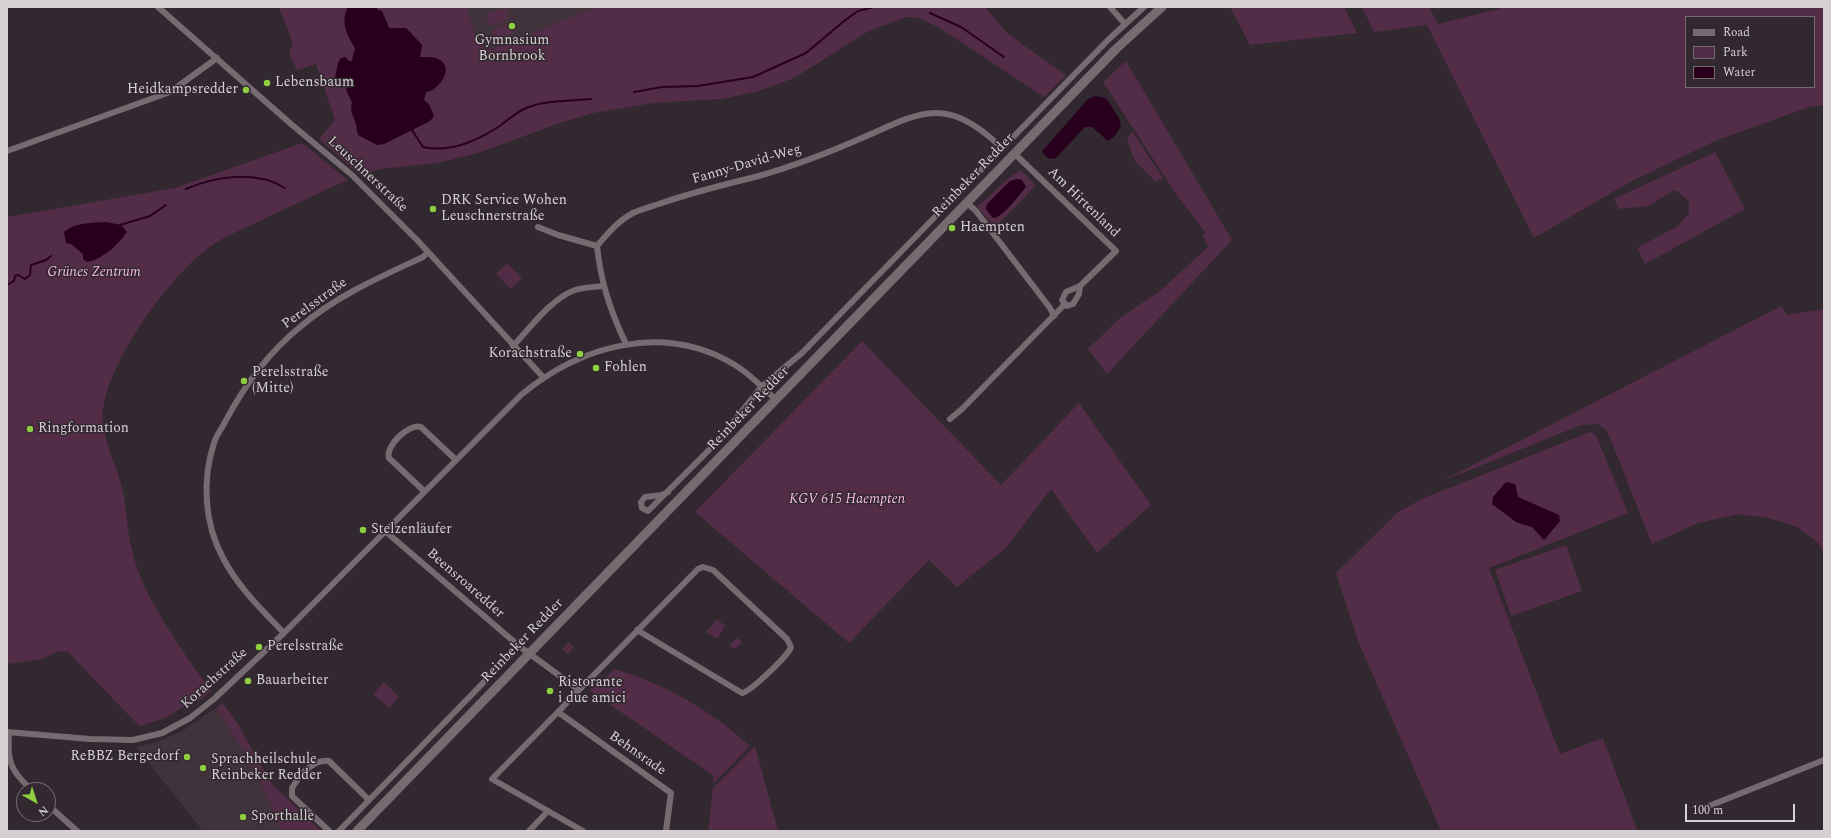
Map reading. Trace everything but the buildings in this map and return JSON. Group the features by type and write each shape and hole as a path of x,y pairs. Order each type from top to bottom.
{"main road":[{"name":"Reinbeker Redder","path":"357,831 1117,48 1162,7"}],"street":[{"name":"Leuschnerstraße","path":"158,7 291,124 352,175 404,225 513,346 543,377"},
{"path":"1110,7 1125,24"},
{"name":"Reinbeker Redder","path":"668,492 718,441 762,386 802,353 1002,148 1125,24 1144,7"},
{"path":"7,151 170,92 217,58"},
{"name":"Fanny-David-Weg","path":"597,246 617,224 634,213 683,195 803,162 826,154 900,121 921,114 939,113 954,116 975,126 987,134 1002,148"},
{"name":"Am Hirtenland","path":"1014,154 1116,251 1080,286 1066,292 1062,300 1065,304"},
{"path":"950,419 962,409 1054,316 1054,312 976,211 967,203"},
{"path":"538,227 558,235 597,246 603,286 612,314 626,344"},
{"name":"Perelsstraße","path":"284,633 243,590 222,556 209,520 206,498 208,473 214,442 236,402 254,374 299,327 355,289 423,257 428,252"},
{"path":"513,346 555,302 564,296 575,290 603,286"},
{"name":"Am Hirtenland","path":"1065,304 1073,304 1079,294 1080,286"},
{"name":"Am Hirtenland","path":"1054,316 1065,304"},
{"name":"Korachstraße","path":"8,732 116,741 133,740 162,733 176,727 205,708 284,633 521,395 543,377 576,361 626,344 650,341 669,342 692,347 724,359 735,365 762,386 776,400"},
{"path":"424,492 389,458 388,455 389,449 408,429 414,426 421,427 456,460"},
{"name":"Beensroaredder","path":"385,531 530,654"},
{"path":"583,831 492,779 637,630 698,569 706,566 713,570 787,639 791,647 786,654 748,690 742,693 637,630"},
{"name":"Reinbeker Redder","path":"338,831 519,646"},
{"path":"530,654 579,690"},
{"name":"Behnsrade","path":"558,712 671,793 666,831"},
{"path":"8,732 8,750 13,770 24,782"},
{"path":"329,831 292,796 292,788 311,766 321,760 329,761 369,800"},
{"path":"1699,810 1824,760"},
{"path":"529,831 548,811"},
{"path":"56,812 77,831"}],"shaded area":[{"name":"Gymnasium Bornbrook","path":"466,7 596,7 490,50 479,44"},
{"name":"Sprachheilschule Reinbeker Redder","path":"216,708 242,748 264,789 281,831 203,831 136,747 158,742 184,730"}],"green space":[{"path":"279,7 348,7 345,13 348,36 355,48 352,61 349,61 345,57 341,58 338,63 336,77 346,86 352,102 351,110 356,124 356,130 362,137 374,143 384,144 430,121 429,104 424,100 426,92 433,91 444,79 420,57 422,45 406,28 389,28 382,11 378,10 376,7 466,7 479,44 490,50 596,7 985,7 1008,34 1066,75 1044,97 938,27 919,18 906,17 867,32 794,78 759,91 721,99 653,103 593,113 557,124 478,153 438,163 380,169 360,175 319,139 335,120 316,64 297,70 289,53 293,43"},
{"path":"1230,7 1344,7 1357,33 1250,45"},
{"path":"1362,7 1429,7 1438,24 1506,7 1824,7 1824,105 1809,107 1715,141 1630,182 1534,238 1427,25 1374,32"},
{"path":"505,8 509,19 490,26 486,15"},
{"path":"510,23 514,33 495,40 492,30"},
{"path":"1126,61 1232,240 1107,374 1088,349 1120,318 1161,290 1208,247 1203,236 1206,233 1178,197 1103,82"},
{"path":"1132,131 1163,178 1156,182 1135,161 1127,140"},
{"name":"Grünes Zentrum","path":"302,143 348,180 226,237 197,257 179,276 141,324 112,377 105,401 103,422 104,431 123,492 130,543 137,568 154,606 188,659 211,691 199,701 192,701 167,717 140,726 143,730 68,652 60,651 41,659 7,664 7,217 175,188"},
{"path":"1715,152 1745,209 1645,264 1637,248 1678,226 1689,213 1689,201 1675,190 1648,206 1619,209 1614,199"},
{"path":"1021,170 1036,185 993,230 992,224 977,207 1010,177"},
{"path":"507,263 522,278 511,289 496,274"},
{"path":"1781,306 1787,315 1824,309 1824,552 1817,542 1797,527 1769,518 1738,514 1698,523 1652,544 1611,440 1606,430 1598,424 1581,425 1440,482"},
{"name":"KGV 615 Haempten","path":"862,341 1001,485 1079,403 1151,505 1097,553 1051,489 1006,548 957,587 929,560 849,643 695,512"},
{"path":"1590,432 1596,435 1628,513 1489,568 1560,754 1603,738 1637,830 1441,831 1359,643 1336,573 1398,512 1424,498","holes":["1515,484 1518,497 1545,539 1532,527 1516,522"]},
{"path":"1566,545 1582,591 1511,616 1495,570"},
{"path":"717,619 725,626 717,639 706,632"},
{"path":"737,638 742,642 735,649 729,646"},
{"path":"569,642 574,647 567,654 562,649"},
{"path":"614,669 634,675 686,700 719,721 750,746 713,784 714,776 589,690 597,684 600,688 605,684 603,680"},
{"path":"384,682 399,697 389,708 373,694"},
{"path":"223,703 239,726 271,783 321,831 281,831 264,789 242,748 216,708"},
{"path":"755,746 778,831 708,831 713,788"}],"water":[{"path":"348,7 376,7 378,10 382,11 389,28 406,28 422,45 420,57 436,58 445,66 446,71 441,82 436,87 426,92 424,100 429,104 434,116 430,121 384,144 377,145 358,135 351,110 352,102 346,87 335,77 338,63 341,58 345,57 349,61 352,61 355,48 347,33 345,23"},
{"path":"1095,96 1106,98 1119,118 1121,126 1115,136 1108,141 1092,127 1085,127 1055,159 1048,158 1042,152 1044,149 1088,99"},
{"path":"1017,179 1022,180 1026,187 1006,210 997,217 993,218 986,209 987,204 1010,181"},
{"path":"106,222 121,225 127,232 115,246 99,258 87,262 83,259 83,254 71,244 66,243 64,232 74,226"},
{"path":"1506,482 1515,484 1518,497 1559,515 1560,521 1544,540 1532,527 1516,522 1492,504 1493,497"}],"waterway":[{"path":"634,92 662,87 698,86 753,77 806,53 858,11 874,7"},
{"path":"930,13 961,27 1004,57"},
{"path":"412,130 423,147 454,147 483,136 519,112 533,105 549,102 591,99"},
{"path":"186,189 210,181 236,177 262,179 274,182 285,188"},
{"path":"120,225 150,216 166,205"},
{"path":"7,285 14,281 15,276 18,275 25,279 30,275 31,265 46,260 51,256"}],"place":[{"name":"Gymnasium Bornbrook","path":"512,26"},
{"name":"Lebensbaum","path":"267,83"},
{"name":"Heidkampsredder","path":"246,90"},
{"name":"DRK Service Wohen Leuschnerstraße","path":"433,209"},
{"name":"Haempten","path":"952,228"},
{"name":"Korachstraße","path":"580,354"},
{"name":"Fohlen","path":"596,368"},
{"name":"Perelsstraße (Mitte)","path":"244,381"},
{"name":"Ringformation","path":"30,429"},
{"name":"Stelzenläufer","path":"363,530"},
{"name":"Perelsstraße","path":"259,647"},
{"name":"Bauarbeiter","path":"248,681"},
{"name":"Ristorante i due amici","path":"550,691"},
{"name":"ReBBZ Bergedorf","path":"187,757"},
{"name":"Sprachheilschule Reinbeker Redder","path":"203,768"},
{"name":"Sporthalle","path":"243,817"}]}
